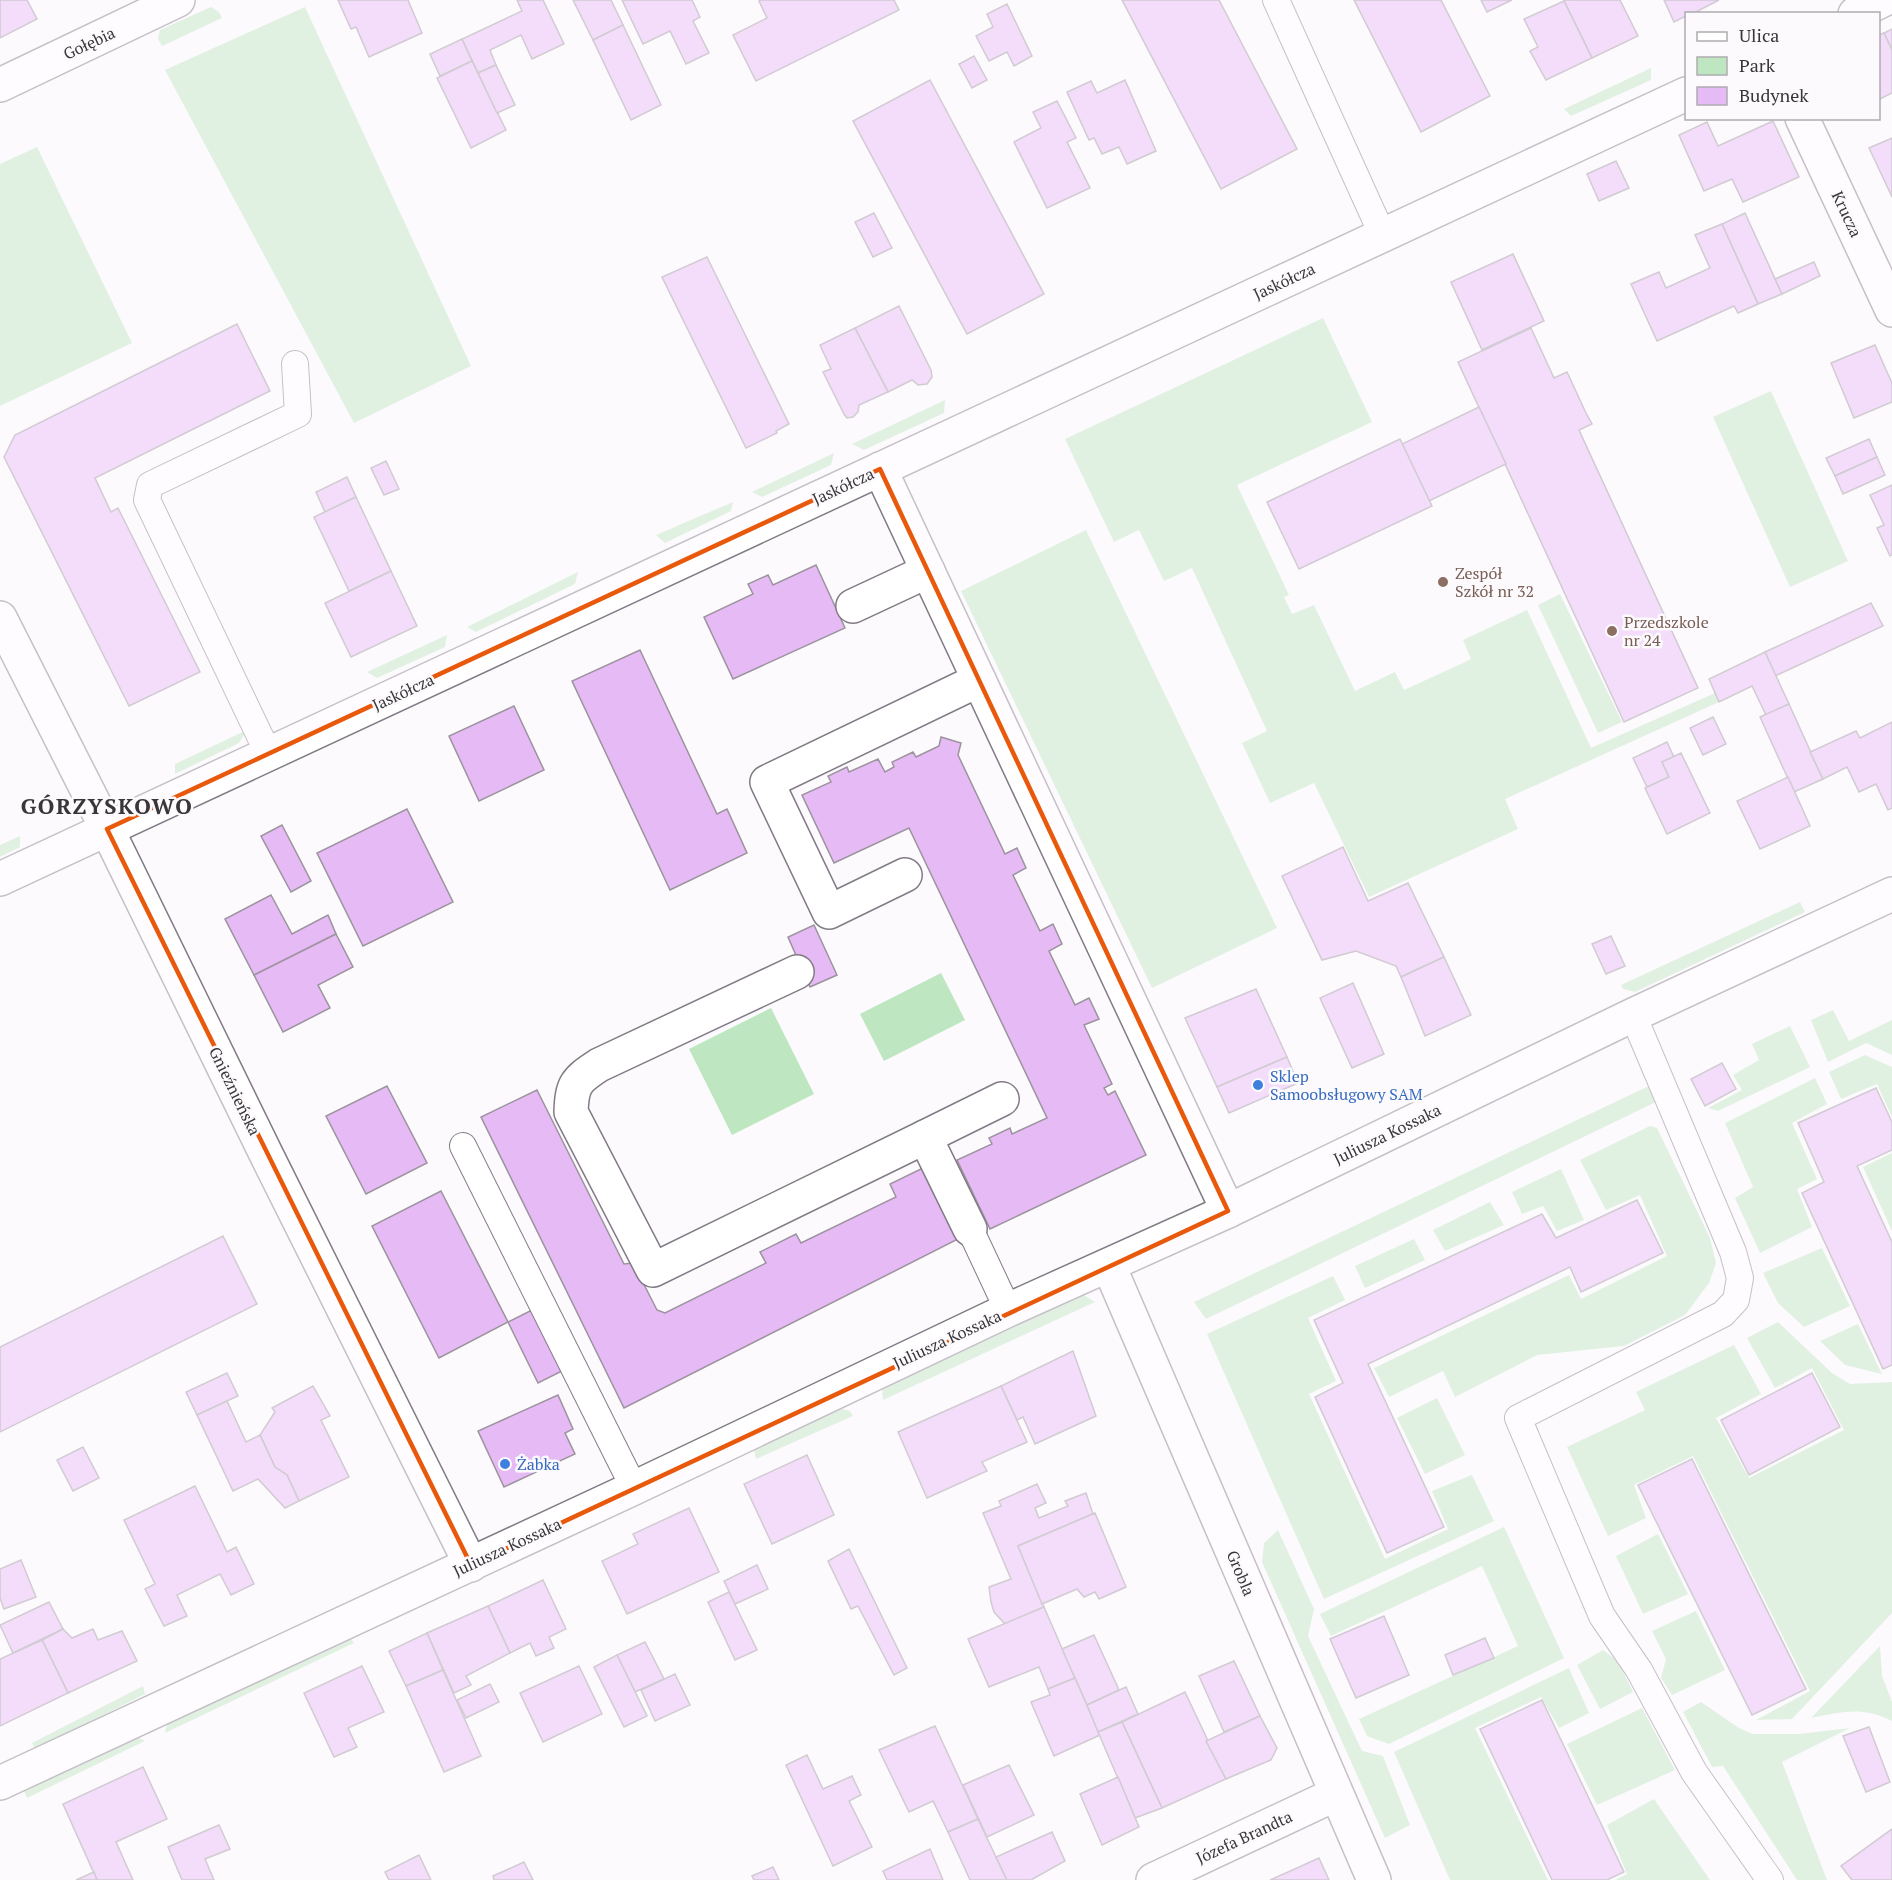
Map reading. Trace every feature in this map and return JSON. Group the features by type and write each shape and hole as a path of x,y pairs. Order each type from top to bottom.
{"street":[{"name":"Gołębia","path":"0,84 178,0"},
{"path":"1859,12 1883,0"},
{"name":"Jaskółcza","path":"0,879 1685,94"},
{"name":"Krucza","path":"1803,120 1882,265 1892,310"},
{"path":"880,469 1228,1211"},
{"path":"853,606 928,571"},
{"name":"Gnieźnieńska","path":"0,618 471,1564"},
{"path":"906,875 829,912 766,782 980,680"},
{"name":"Juliusza Kossaka","path":"0,1783 634,1488 1008,1310 1228,1211 1633,1015 1892,894"},
{"path":"797,972 599,1065 583,1076 572,1092 571,1112 653,1270 1002,1098"},
{"path":"925,1137 970,1228"},
{"name":"Grobla","path":"1109,1266 1374,1880"},
{"name":"Józefa Brandta","path":"1153,1880 1336,1794"}],"lane":[{"path":"1276,0 1382,234"},
{"path":"269,755 147,500 150,485 298,414 295,364"},
{"path":"1633,1015 1734,1252 1740,1278 1736,1300 1723,1314 1518,1418 1602,1616 1639,1670 1694,1772 1770,1880"},
{"path":"464,1146 634,1488"},
{"path":"970,1228 1008,1310"}],"highlighted area":[{"path":"880,469 1228,1211 471,1565 107,829"}],"green space":[{"path":"211,7 219,12 222,18 162,46 158,39 160,30"},
{"path":"305,7 471,366 354,423 165,70"},
{"path":"1651,68 1651,80 1571,116 1564,109"},
{"path":"37,147 132,343 0,406 0,164"},
{"path":"1323,318 1372,422 1237,485 1289,595 1284,597 1292,614 1314,605 1355,691 1395,672 1404,690 1463,663 1471,659 1463,640 1527,610 1591,748 1715,693 1719,702 1505,799 1518,829 1369,897 1314,783 1270,803 1242,743 1267,731 1192,568 1164,581 1139,530 1114,542 1065,439"},
{"path":"1771,391 1848,561 1790,587 1713,417"},
{"path":"945,400 944,413 864,450 852,444"},
{"path":"834,453 831,465 762,497 752,492"},
{"path":"733,502 731,511 665,543 656,535"},
{"path":"1086,530 1277,928 1152,988 961,591"},
{"path":"578,572 575,584 476,632 467,627"},
{"path":"1560,594 1622,722 1598,733 1538,605"},
{"path":"447,635 445,647 377,678 367,672"},
{"path":"247,730 239,743 175,774 175,764"},
{"path":"20,836 20,847 0,857 0,845"},
{"path":"1800,902 1805,912 1635,992 1623,989 1621,985"},
{"path":"941,973 965,1020 884,1061 860,1014"},
{"path":"771,1008 814,1094 732,1135 689,1049"},
{"path":"1833,1010 1849,1041 1892,1020 1892,1055 1866,1043 1828,1062 1811,1020"},
{"path":"1790,1026 1810,1067 1718,1111 1708,1108 1742,1090 1733,1075 1759,1060 1752,1044"},
{"path":"1865,1055 1892,1067 1892,1117 1877,1084 1841,1099 1829,1072"},
{"path":"1815,1078 1827,1104 1792,1123 1817,1179 1797,1189 1812,1227 1760,1253 1735,1198 1753,1187 1725,1123"},
{"path":"1651,1085 1658,1101 1206,1319 1194,1302"},
{"path":"1650,1126 1657,1128 1710,1238 1716,1263 1709,1283 1685,1315 1624,1346 1537,1355 1455,1397 1443,1371 1389,1397 1374,1368 1569,1275 1581,1299 1667,1256 1640,1195 1606,1210 1580,1160"},
{"path":"1892,1153 1892,1231 1863,1167"},
{"path":"1561,1169 1584,1220 1557,1231 1543,1206 1522,1214 1512,1192"},
{"path":"1490,1202 1504,1225 1445,1251 1433,1230"},
{"path":"1414,1239 1425,1260 1365,1288 1355,1266"},
{"path":"1822,1248 1850,1306 1804,1327 1778,1303 1763,1273"},
{"path":"1333,1276 1345,1300 1308,1318 1336,1381 1309,1394 1385,1559 1448,1529 1432,1491 1472,1475 1494,1521 1324,1599 1207,1334"},
{"path":"1081,1293 1095,1302 883,1400 882,1387"},
{"path":"1778,1322 1832,1373 1850,1384 1892,1382 1892,1613 1792,1719 1756,1720 1810,1691 1693,1456 1634,1485 1646,1518 1608,1536 1567,1447 1645,1410 1636,1392 1734,1345 1761,1394 1716,1418 1749,1478 1844,1430 1812,1368 1775,1388 1747,1338"},
{"path":"1858,1324 1882,1374 1845,1365 1820,1341"},
{"path":"1437,1398 1465,1455 1425,1474 1397,1418"},
{"path":"839,1408 850,1411 853,1416 756,1459 754,1450 758,1444"},
{"path":"1504,1527 1564,1658 1389,1744 1367,1736 1359,1719 1518,1646 1482,1566 1331,1636 1320,1614"},
{"path":"1278,1530 1314,1609 1308,1636 1362,1751 1383,1756 1410,1825 1385,1838 1262,1562 1264,1543"},
{"path":"1658,1534 1688,1594 1643,1614 1616,1556"},
{"path":"1696,1611 1725,1670 1672,1695 1661,1678 1666,1659 1652,1631"},
{"path":"348,1634 354,1643 165,1733 168,1719"},
{"path":"1880,1646 1882,1676 1892,1702 1892,1721 1871,1713 1861,1712 1843,1712 1811,1718"},
{"path":"1603,1650 1618,1661 1633,1692 1600,1709 1577,1665"},
{"path":"1569,1668 1589,1713 1559,1728 1541,1697 1475,1728 1548,1880 1450,1880 1394,1752"},
{"path":"143,1686 145,1694 35,1749 32,1743"},
{"path":"1701,1702 1739,1728 1753,1734 1799,1734 1850,1728 1782,1762 1827,1880 1797,1880 1723,1766 1712,1767 1683,1712"},
{"path":"1642,1708 1675,1770 1597,1805 1567,1744"},
{"path":"134,1735 145,1741 27,1798 23,1788"},
{"path":"1654,1799 1710,1880 1615,1880 1627,1874 1607,1825"}],"building":[{"path":"0,0 27,0 37,19 0,38"},
{"path":"338,0 408,0 422,33 369,57 356,27 351,29"},
{"path":"517,0 543,0 564,44 532,59 521,35 490,50 496,65 478,73 462,39 522,11"},
{"path":"573,0 611,0 623,25 593,40"},
{"path":"622,0 692,0 700,17 693,21 709,53 686,64 670,31 643,44"},
{"path":"894,0 899,10 756,81 733,35 767,18 759,1"},
{"path":"1122,0 1219,0 1297,149 1221,189"},
{"path":"1354,0 1441,0 1490,96 1421,132"},
{"path":"1481,0 1512,0 1487,12"},
{"path":"1620,0 1638,36 1592,58 1564,1"},
{"path":"1664,0 1719,0 1696,12 1685,12 1685,16 1674,22"},
{"path":"1564,1 1592,58 1546,80 1530,51 1538,47 1524,19"},
{"path":"1007,4 1032,56 1014,66 1007,52 989,61 976,36 993,27 987,14"},
{"path":"623,25 661,105 631,120 593,40"},
{"path":"1892,29 1892,50 1884,33"},
{"path":"1884,33 1892,50 1892,93 1880,99 1880,34"},
{"path":"462,39 472,61 440,76 430,54"},
{"path":"974,56 987,80 972,88 959,64"},
{"path":"472,61 506,130 471,148 437,78"},
{"path":"496,65 515,105 497,113 478,73"},
{"path":"930,80 1044,294 967,334 853,121"},
{"path":"1125,80 1156,151 1127,164 1119,147 1102,154 1094,138 1089,140 1067,92 1091,81 1097,93"},
{"path":"1057,101 1076,138 1067,142 1090,188 1047,208 1014,142 1041,128 1033,112"},
{"path":"1773,121 1799,177 1743,202 1732,179 1704,191 1679,135 1707,122 1718,146"},
{"path":"1892,138 1892,197 1869,148"},
{"path":"1616,161 1629,188 1599,201 1587,174"},
{"path":"874,213 892,248 873,257 855,222"},
{"path":"1745,213 1782,294 1758,304 1722,224"},
{"path":"1722,224 1758,304 1738,313 1734,306 1657,341 1631,284 1659,272 1666,288 1710,268 1695,235"},
{"path":"1513,254 1544,321 1482,350 1451,282"},
{"path":"707,257 789,424 776,431 777,433 746,448 662,277"},
{"path":"1814,262 1820,276 1782,294 1775,279"},
{"path":"899,306 931,370 932,377 927,384 918,385 912,380 888,392 855,328"},
{"path":"237,324 270,391 95,478 111,512 118,508 200,672 129,706 4,457 15,435"},
{"path":"855,328 888,392 859,405 858,412 853,417 847,418 823,372 831,369 820,345"},
{"path":"1531,328 1554,378 1567,372 1592,424 1579,430 1698,688 1624,722 1458,362"},
{"path":"1875,345 1892,383 1892,402 1854,418 1831,363"},
{"path":"1479,407 1506,464 1429,501 1402,444"},
{"path":"1400,439 1432,506 1299,569 1267,502"},
{"path":"1869,439 1877,457 1835,476 1826,458"},
{"path":"1877,457 1885,475 1843,494 1835,476"},
{"path":"386,461 399,489 384,495 371,468"},
{"path":"347,477 356,497 325,512 316,492"},
{"path":"1892,485 1892,555 1890,556 1877,528 1884,525 1870,495"},
{"path":"356,497 391,571 349,591 314,517"},
{"path":"816,565 845,628 733,679 704,617 753,594 748,584 768,575 773,585"},
{"path":"391,571 417,626 351,657 325,603"},
{"path":"1871,603 1883,626 1775,676 1765,652"},
{"path":"640,650 717,814 727,809 747,853 670,890 572,681"},
{"path":"1765,652 1789,704 1766,715 1752,686 1719,702 1709,679"},
{"path":"1789,704 1823,779 1794,792 1760,717"},
{"path":"514,706 544,770 479,801 449,736"},
{"path":"1713,717 1726,744 1703,755 1690,728"},
{"path":"1892,722 1892,808 1888,810 1876,784 1859,792 1847,767 1823,779 1810,752 1856,731 1860,738"},
{"path":"941,737 961,743 958,755 1005,854 1017,848 1026,868 1013,875 1040,931 1053,924 1062,944 1049,951 1075,1005 1089,998 1099,1019 1084,1025 1112,1084 1104,1088 1108,1095 1115,1091 1146,1155 990,1229 957,1160 992,1144 989,1138 1010,1128 1012,1134 1047,1118 909,828 834,863 802,795 831,782 828,776 847,767 849,772 878,759 885,772 894,767 892,762 913,752 916,757 939,746"},
{"path":"1667,742 1674,757 1662,762 1669,777 1647,787 1633,758"},
{"path":"1681,753 1710,813 1667,834 1645,788 1669,777 1662,762"},
{"path":"1788,777 1810,826 1760,849 1737,801"},
{"path":"407,809 453,902 363,946 317,853"},
{"path":"282,825 311,881 291,892 261,836"},
{"path":"1343,847 1368,901 1408,883 1444,957 1401,977 1396,966 1356,951 1322,960 1282,876"},
{"path":"271,895 292,934 328,915 336,934 254,975 225,919"},
{"path":"814,925 837,975 810,987 788,937"},
{"path":"336,934 353,967 318,985 330,1008 283,1032 254,975"},
{"path":"1611,936 1625,966 1606,974 1592,944"},
{"path":"1444,957 1471,1015 1425,1036 1401,977"},
{"path":"1353,983 1384,1054 1352,1068 1320,998"},
{"path":"1256,989 1287,1057 1217,1087 1185,1018"},
{"name":"Sklep Samoobsługowy SAM","path":"1287,1057 1298,1083 1229,1113 1217,1087"},
{"path":"1722,1063 1736,1089 1705,1106 1691,1079"},
{"path":"387,1086 427,1163 366,1194 326,1116"},
{"path":"1876,1088 1892,1122 1892,1150 1857,1166 1892,1242 1892,1365 1883,1369 1802,1193 1824,1182 1798,1123"},
{"path":"537,1090 624,1264 633,1263 657,1310 665,1313 766,1263 760,1252 796,1234 801,1243 896,1197 890,1184 927,1166 962,1237 624,1408 481,1117"},
{"path":"441,1191 508,1322 439,1358 372,1226"},
{"path":"1637,1200 1663,1253 1581,1292 1570,1267 1368,1364 1444,1527 1387,1553 1315,1397 1343,1383 1314,1320 1542,1214 1556,1238"},
{"path":"223,1236 257,1304 0,1432 0,1347"},
{"path":"532,1310 562,1371 538,1383 508,1322"},
{"path":"1073,1351 1096,1416 1035,1444 1023,1417 1017,1420 1001,1386"},
{"path":"227,1373 238,1396 197,1415 186,1392"},
{"path":"1812,1373 1840,1427 1749,1475 1721,1420"},
{"path":"313,1386 330,1416 321,1420 349,1477 299,1501 287,1475 275,1467 260,1435 275,1412 272,1408"},
{"path":"1001,1386 1027,1442 982,1462 987,1471 927,1498 898,1432"},
{"path":"558,1395 573,1429 565,1433 575,1454 504,1487 478,1431"},
{"path":"227,1401 246,1442 260,1435 275,1467 287,1475 299,1501 285,1508 258,1479 233,1491 197,1415"},
{"path":"83,1447 99,1478 73,1491 57,1460"},
{"path":"807,1455 834,1515 772,1544 744,1484"},
{"path":"1692,1459 1806,1689 1752,1715 1638,1485"},
{"path":"1037,1484 1046,1503 1035,1508 1039,1518 1068,1506 1065,1501 1086,1493 1093,1514 1018,1546 1044,1607 1005,1624 994,1612 989,1587 1011,1579 983,1513 1001,1506 999,1501"},
{"path":"195,1486 227,1552 236,1547 254,1584 231,1595 220,1574 177,1595 187,1616 164,1626 145,1589 155,1584 124,1520"},
{"path":"689,1508 719,1572 627,1614 602,1561 638,1544 633,1534"},
{"path":"1095,1513 1126,1587 1099,1599 1095,1592 1084,1597 1077,1589 1042,1604 1018,1546"},
{"path":"849,1549 907,1668 894,1675 858,1606 851,1609 828,1561"},
{"path":"21,1560 36,1597 4,1609 0,1598 0,1569"},
{"path":"757,1565 768,1589 735,1604 724,1581"},
{"path":"543,1580 566,1629 549,1637 554,1648 536,1656 530,1643 510,1653 488,1606"},
{"path":"729,1592 757,1650 735,1660 708,1602"},
{"path":"49,1602 63,1629 13,1653 0,1625"},
{"path":"488,1606 510,1653 466,1676 471,1685 454,1693 427,1633"},
{"path":"1044,1607 1075,1678 1048,1689 1039,1667 989,1687 968,1639"},
{"path":"1384,1616 1409,1675 1356,1698 1330,1639"},
{"path":"63,1629 72,1638 93,1629 98,1640 122,1631 137,1661 68,1693 42,1640"},
{"path":"427,1633 443,1670 406,1686 389,1651"},
{"path":"1094,1635 1119,1690 1087,1705 1062,1649"},
{"path":"1485,1638 1494,1658 1453,1675 1445,1655"},
{"path":"42,1640 68,1693 0,1726 0,1659"},
{"path":"645,1642 664,1679 635,1692 617,1655"},
{"path":"617,1655 647,1716 624,1727 594,1667"},
{"path":"1234,1661 1260,1716 1224,1732 1199,1676"},
{"path":"362,1666 384,1712 348,1728 357,1747 334,1757 304,1693"},
{"path":"579,1666 602,1714 543,1742 520,1693"},
{"path":"443,1670 481,1756 444,1772 406,1686"},
{"path":"675,1674 690,1705 655,1721 641,1690"},
{"path":"1075,1678 1100,1735 1054,1756 1031,1702 1050,1695 1048,1689"},
{"path":"490,1684 499,1702 466,1718 457,1700"},
{"path":"1126,1687 1138,1714 1098,1732 1087,1705"},
{"path":"1185,1692 1226,1779 1162,1808 1122,1722"},
{"path":"1542,1700 1624,1872 1607,1880 1552,1880 1480,1729"},
{"path":"1260,1716 1277,1748 1271,1760 1226,1779 1206,1741"},
{"path":"1122,1722 1162,1808 1135,1818 1098,1732"},
{"path":"935,1726 978,1819 948,1832 933,1801 909,1812 879,1750"},
{"path":"1869,1727 1890,1782 1866,1792 1843,1736"},
{"path":"807,1755 823,1789 852,1776 861,1795 849,1801 872,1847 833,1866 786,1765"},
{"path":"1009,1765 1034,1815 987,1837 963,1785"},
{"path":"143,1767 167,1819 116,1842 133,1880 97,1880 63,1804"},
{"path":"1118,1777 1139,1827 1102,1845 1080,1794"},
{"path":"978,1819 1007,1880 970,1880 948,1832"},
{"path":"219,1825 230,1849 205,1859 214,1880 182,1880 168,1847"},
{"path":"1892,1829 1892,1880 1852,1880 1841,1866"},
{"path":"1052,1832 1065,1861 1031,1880 1007,1880 996,1857"},
{"path":"930,1849 943,1880 887,1880 883,1871"},
{"path":"419,1855 431,1880 389,1880 385,1872"},
{"path":"1319,1858 1329,1880 1270,1880"},
{"path":"524,1862 533,1880 494,1880 493,1876"},
{"path":"773,1867 779,1880 754,1880 752,1876"},
{"path":"94,1872 97,1880 76,1880"}],"place":[{"name":"Zespół Szkół nr 32","path":"1443,582"},
{"name":"Przedszkole nr 24","path":"1612,631"},
{"name":"Sklep Samoobsługowy SAM","path":"1258,1085"},
{"name":"Żabka","path":"505,1464"}],"district":[{"name":"GÓRZYSKOWO","path":"107,805"}]}
